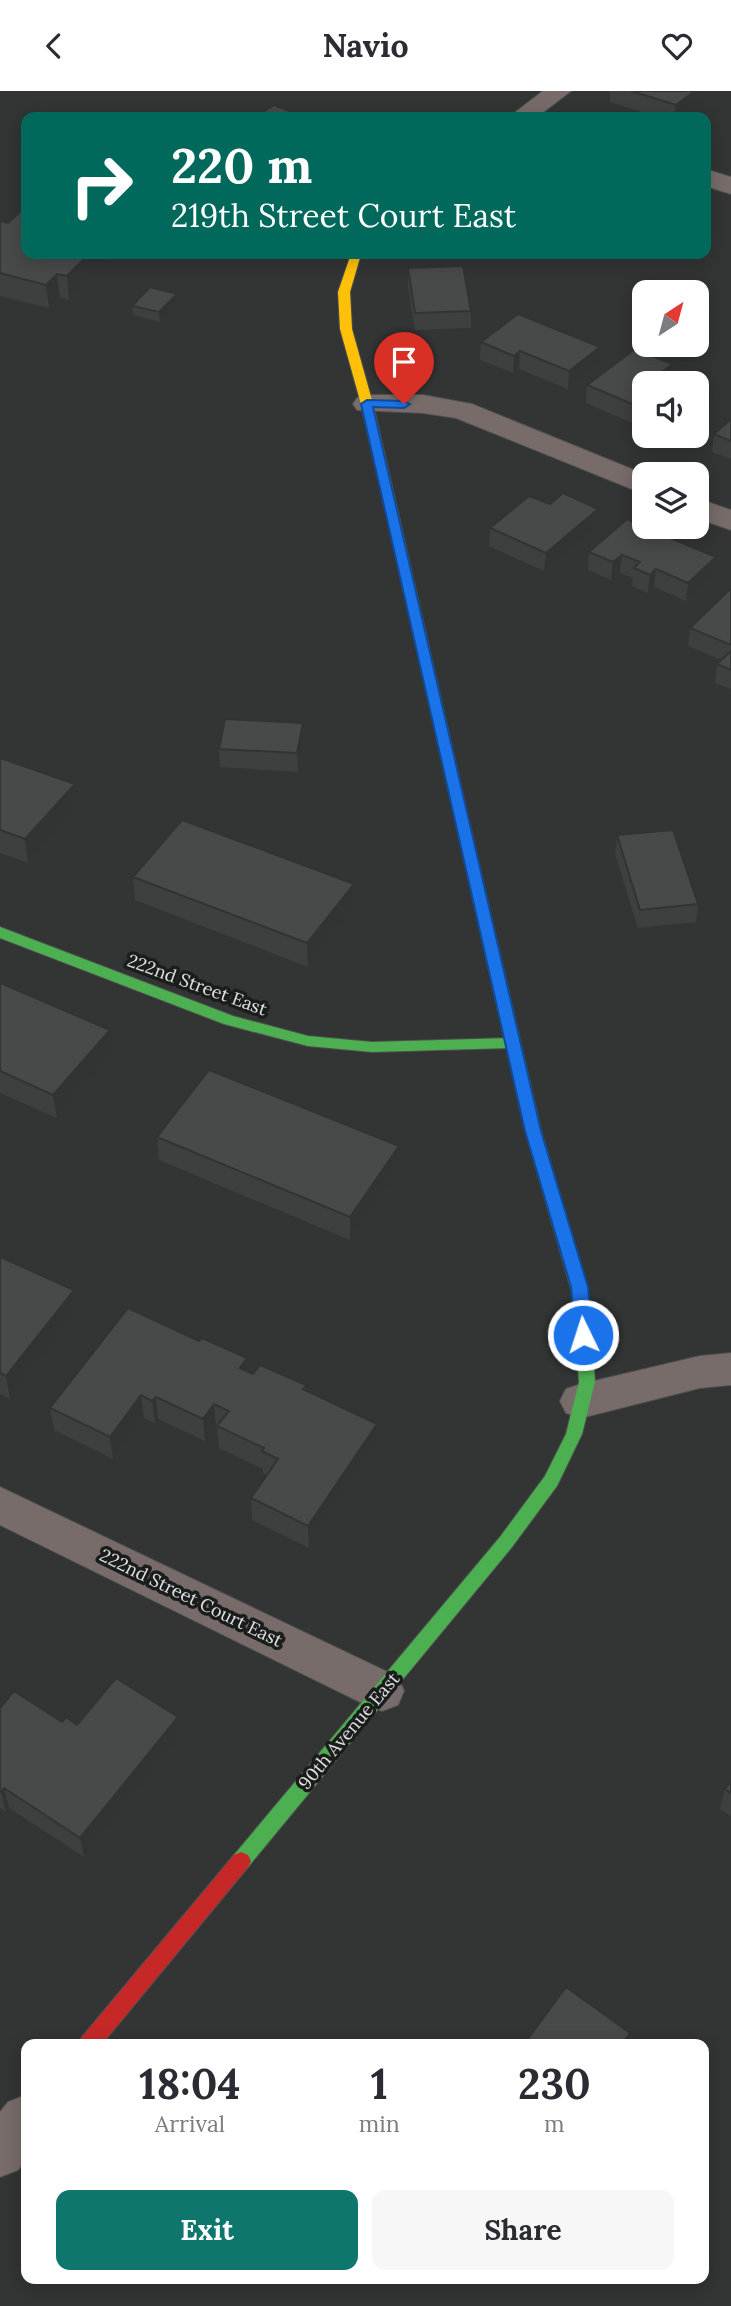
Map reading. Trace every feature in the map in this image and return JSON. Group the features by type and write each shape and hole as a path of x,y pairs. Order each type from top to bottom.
{"street":[{"path":"535,112 559,91"},
{"path":"711,179 731,186"},
{"name":"90th Avenue East","path":"93,2039 506,1542 551,1481 574,1434 587,1382 580,1287 533,1131 367,404 349,341 341,297 345,276 354,259"},
{"path":"367,404 423,404 462,410 632,480"},
{"path":"709,512 731,521"},
{"name":"222nd Street East","path":"0,932 229,1020 308,1041 372,1047 513,1043"},
{"path":"581,1401 700,1371 731,1369"},
{"name":"222nd Street Court East","path":"0,1506 382,1691"},
{"path":"0,2152 21,2126"}],"building":[{"path":"631,91 695,91 676,105"},
{"path":"274,105 292,112 263,112"},
{"path":"21,211 21,259 84,259 67,276 57,274 46,285 0,273 0,221 8,223"},
{"path":"463,266 471,311 415,313 408,268"},
{"path":"150,287 177,294 159,312 132,306"},
{"path":"518,314 600,347 569,371 520,351 514,356 481,342"},
{"path":"632,351 632,357 655,357 672,364 663,371 632,371 632,404 587,385"},
{"path":"731,419 731,441 714,434"},
{"path":"563,493 598,509 546,553 490,528 529,496 550,504"},
{"path":"627,519 632,521 632,539 673,539 716,557 688,583 656,569 650,575 634,568 640,562 622,555 613,562 589,552"},
{"path":"731,588 731,645 690,628"},
{"path":"731,651 731,670 717,664"},
{"path":"225,719 303,723 297,753 219,749"},
{"path":"0,758 75,784 25,839 0,830"},
{"path":"182,820 354,884 307,943 133,877"},
{"path":"673,830 698,904 640,910 617,835"},
{"path":"0,983 110,1030 53,1095 0,1071"},
{"path":"209,1070 399,1146 350,1217 157,1137"},
{"path":"0,1257 74,1290 6,1376 0,1373"},
{"path":"128,1308 199,1341 202,1338 247,1358 240,1368 253,1374 260,1365 306,1385 303,1389 377,1424 308,1526 251,1498 278,1459 262,1451 264,1448 217,1426 229,1411 214,1404 203,1419 156,1397 152,1401 141,1395 110,1437 50,1408"},
{"path":"116,1678 178,1717 80,1838 4,1788 0,1791 0,1708 14,1691 62,1722 66,1717 77,1725"},
{"path":"731,1781 731,1793 725,1789"},
{"path":"566,1987 630,2033 626,2039 528,2039"}],"traffic: fast":[{"path":"0,932 229,1020 308,1041 372,1047 513,1043"},
{"path":"241,1861 506,1542 551,1481 574,1434 587,1382 581,1296"}],"traffic: slow":[{"path":"354,259 344,292 346,329 367,404 414,608"},
{"path":"476,882 533,1130 581,1296"}],"traffic: jam":[{"path":"414,608 476,882"},
{"path":"93,2039 241,1861"}],"route":[{"path":"404,404 367,404 533,1131 580,1287 583,1335"}]}
